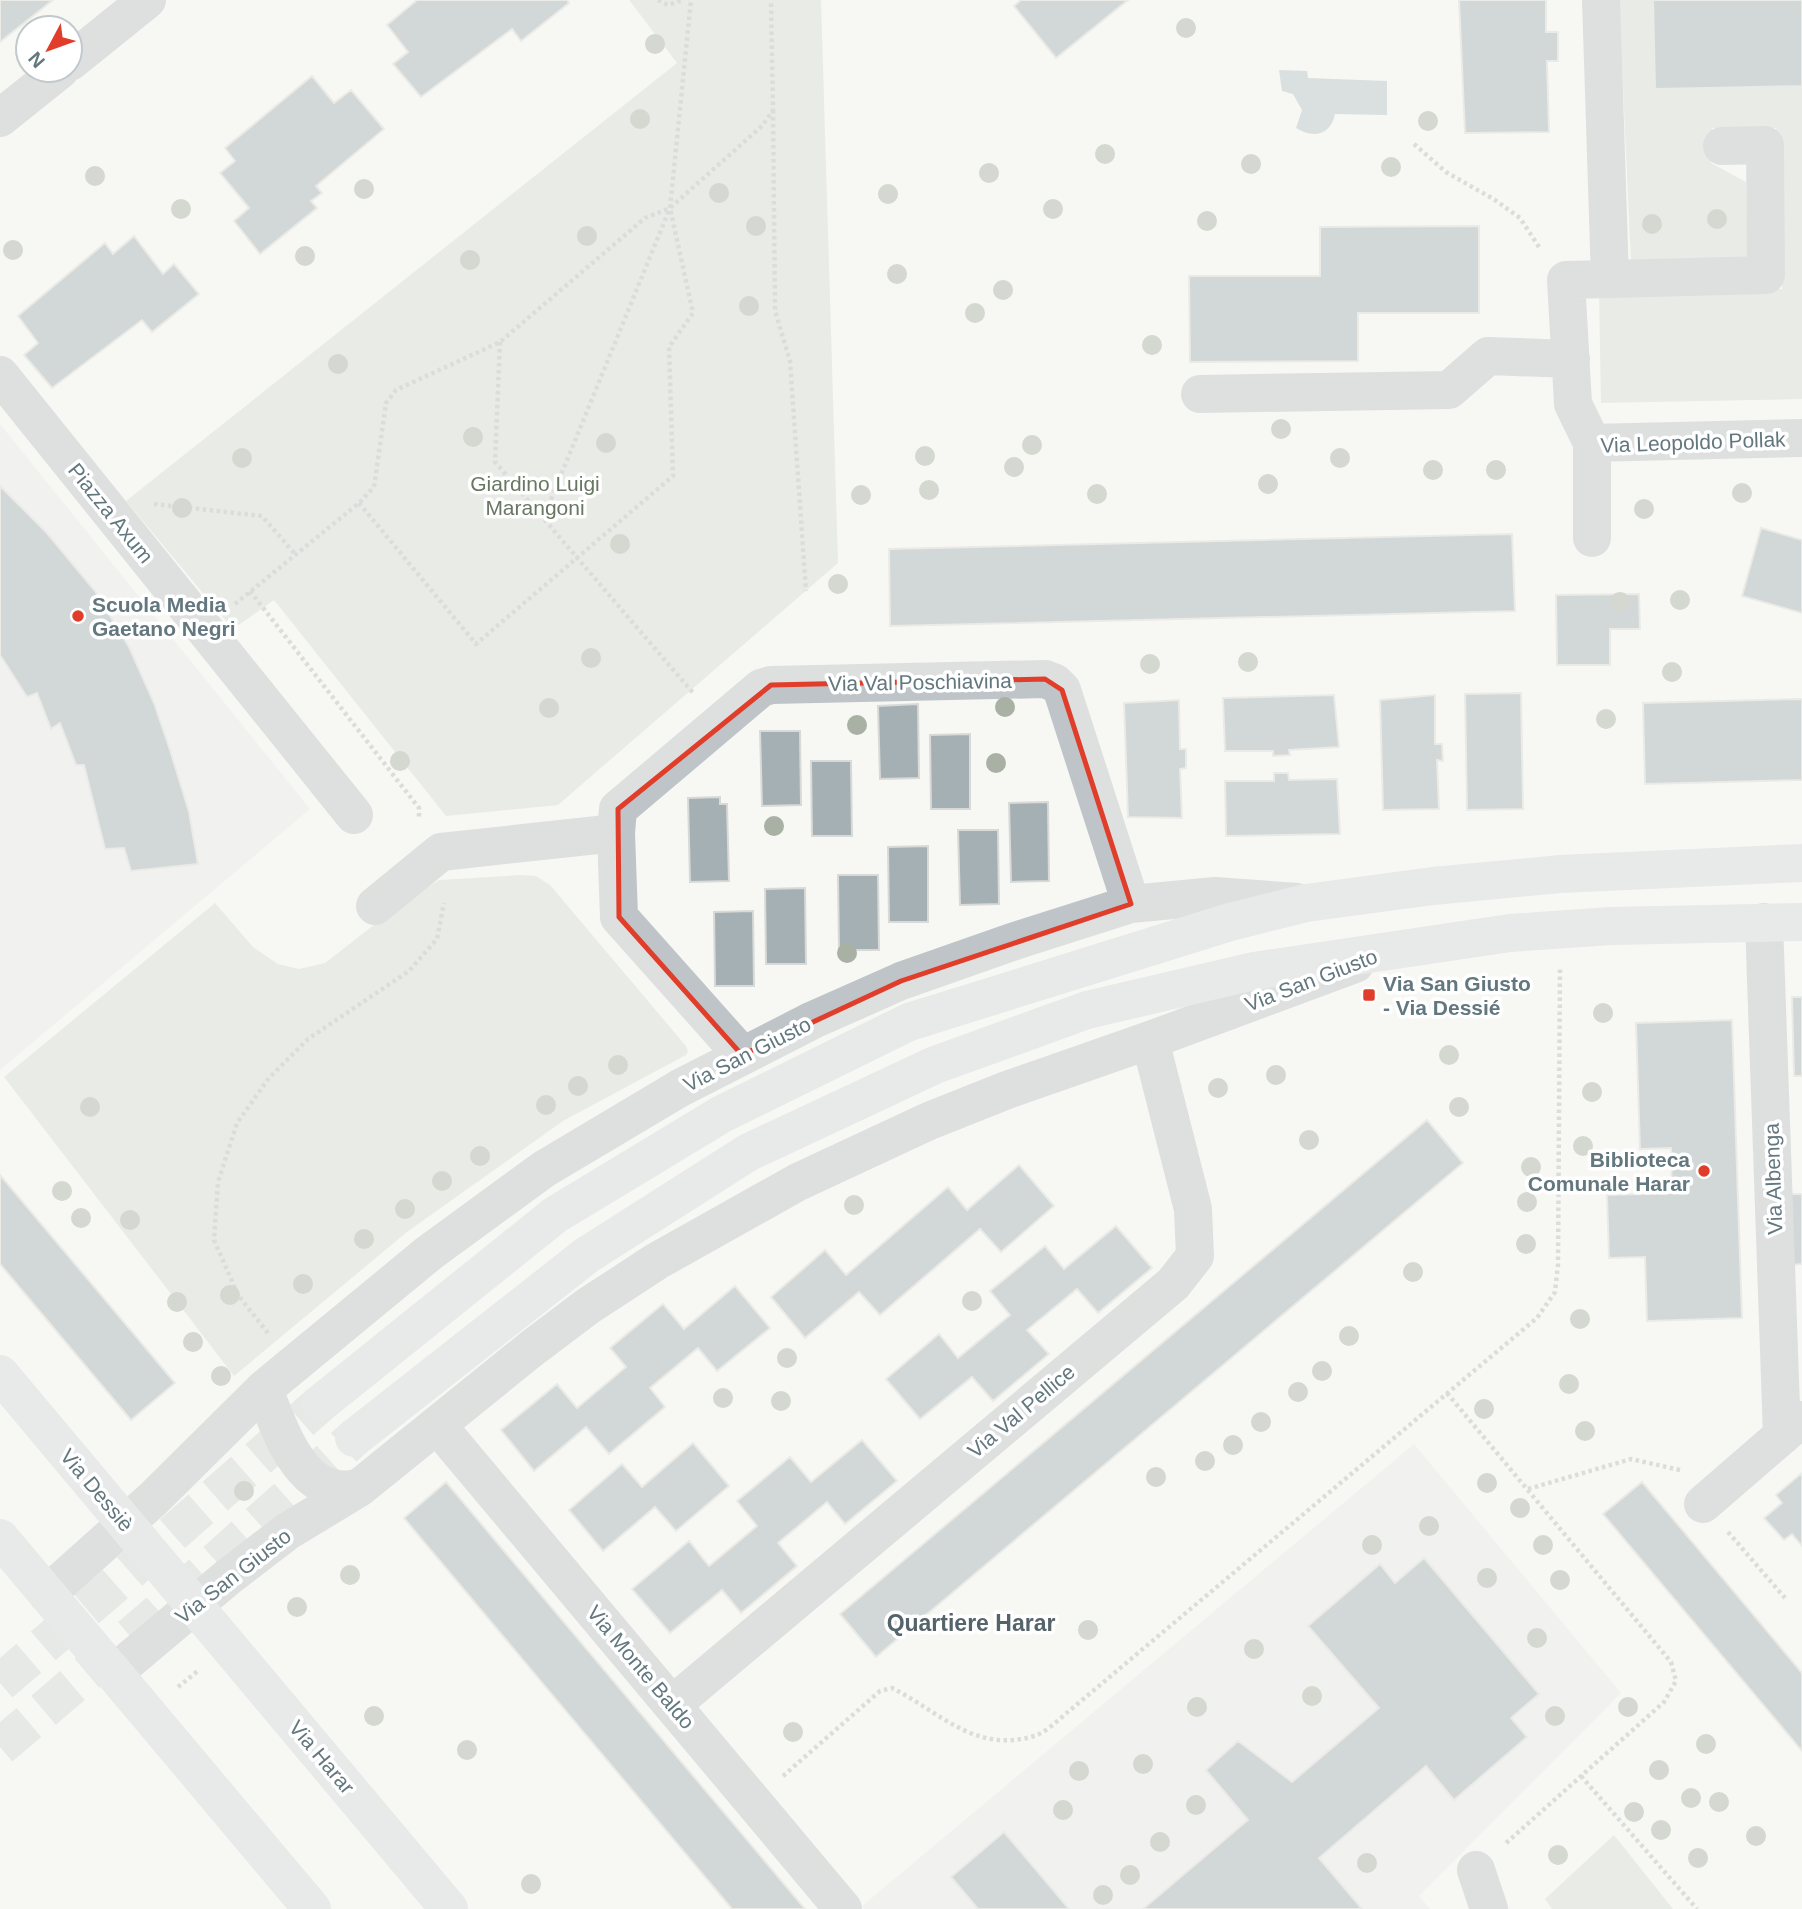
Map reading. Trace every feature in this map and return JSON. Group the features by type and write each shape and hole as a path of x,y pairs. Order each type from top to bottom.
{"main road":[{"name":"Via San Giusto","path":"321,1403 555,1216 722,1114 909,1022 1230,922 1306,903 1433,886 1561,874 1802,863"},
{"name":"Via San Giusto","path":"354,1438 587,1255 749,1152 934,1065 1087,1010 1254,971 1510,933 1802,922"},
{"name":"Via Dessiè","path":"0,1374 194,1605"},
{"path":"0,1538 312,1909"},
{"name":"Via Harar","path":"194,1605 449,1909"}],"street":[{"path":"1601,0 1609,279"},
{"path":"84,49 131,5"},
{"path":"0,118 42,84"},
{"path":"1592,443 1573,404 1566,280 1766,275 1765,145 1722,146"},
{"path":"1200,394 1449,390 1488,356 1571,359"},
{"name":"Piazza Axum","path":"0,375 354,815"},
{"name":"Via Leopoldo Pollak","path":"1592,538 1592,443 1802,438"},
{"name":"Via Val Poschiavina","path":"742,1055 618,917 616,833 618,809 761,688 771,685 1045,679 1055,683 1062,690 1131,904"},
{"path":"375,906 441,852 616,833"},
{"name":"Via San Giusto","path":"47,1594 153,1499 277,1377 429,1253 544,1169 680,1088 813,1020 901,981 1131,904 1215,896 1306,903"},
{"name":"Via Albenga","path":"1703,1504 1792,1427 1764,922"},
{"name":"Via San Giusto","path":"114,1673 194,1605 288,1531 359,1488 531,1349 588,1306 657,1261 798,1182 929,1121 1387,952"},
{"name":"Via Val Pellice","path":"673,1704 1173,1284 1195,1256 1193,1209 1150,1040"},
{"path":"277,1377 283,1439 295,1459 316,1480 336,1489 359,1488"},
{"name":"Via Monte Baldo","path":"438,1426 843,1909"},
{"path":"1476,1870 1489,1909"}],"path":[{"path":"658,0 668,5 682,0"},
{"path":"543,519 670,208 691,0"},
{"path":"771,0 775,311 790,361 806,591"},
{"path":"204,628 359,503 374,487 386,403 396,390 500,342 645,218 670,208 763,125 773,110"},
{"path":"1413,144 1447,172 1496,200 1520,218 1547,260 1566,280"},
{"path":"359,503 476,644 673,476 669,347 694,313 670,208"},
{"path":"500,342 495,462 719,722"},
{"path":"95,493 125,501 262,516 296,554"},
{"path":"250,591 419,808 419,830"},
{"path":"277,1377 214,1240 218,1182 237,1123 269,1078 308,1039 409,971 437,939 446,897"},
{"path":"753,1802 880,1691 892,1688 914,1699 953,1727 999,1741 1037,1736 1537,1318 1555,1292 1558,1265 1561,929"},
{"path":"1447,1393 1671,1662 1675,1681 1664,1702 1476,1870"},
{"path":"174,1690 201,1668"},
{"path":"1581,1776 1697,1909"}],"highlighted area":[{"path":"1045,679 1062,690 1131,904 901,981 742,1055 619,917 618,809 771,685"}],"shaded area":[{"path":"1279,70 1307,71 1308,78 1387,81 1387,115 1335,114 1330,127 1325,131 1315,134 1302,131 1296,128 1302,110 1293,94 1282,91"},
{"name":"Scuola Media Gaetano Negri","path":"0,424 310,809 0,1070"},
{"path":"1414,1444 1621,1693 1419,1896 1430,1909 865,1909 862,1906"}],"green space":[{"name":"Giardino Luigi Marangoni","path":"629,0 821,0 838,563 558,805 446,816 274,600 233,629 126,501 677,63"},
{"path":"1619,0 1653,0 1655,89 1802,86 1802,399 1601,403 1599,294 1782,289 1776,128 1712,128 1711,163 1746,182 1748,261 1631,263"},
{"path":"536,876 550,885 686,1046 688,1052 563,1121 407,1232 234,1376 4,1077 215,903 253,947 278,964 299,969 325,963 388,914 439,880"},
{"path":"1614,1835 1673,1909 1552,1909 1545,1899"}],"building":[{"path":"0,0 53,0 35,14 14,14 14,31 0,42"},
{"path":"417,0 567,0 569,3 521,41 512,29 421,97 393,64 408,52 387,25"},
{"path":"1021,0 1128,0 1056,58 1014,6"},
{"path":"1459,0 1546,0 1546,32 1558,32 1558,61 1547,61 1549,132 1465,133"},
{"path":"1653,0 1802,0 1802,86 1655,89"},
{"path":"312,76 334,103 351,90 384,129 316,186 322,193 311,201 317,208 260,254 234,221 249,208 220,173 235,161 225,148"},
{"path":"1479,226 1479,313 1358,313 1358,361 1190,362 1189,276 1320,276 1320,227"},
{"path":"134,236 163,274 174,264 199,294 152,332 142,320 52,388 24,355 38,343 18,316 105,243 113,254"},
{"path":"0,486 46,532 95,591 129,647 154,703 170,750 189,812 198,864 131,871 124,848 105,849 84,765 76,765 60,723 51,729 37,693 27,697 0,655"},
{"path":"1761,528 1802,540 1802,613 1742,596"},
{"path":"1512,534 1515,611 890,626 889,549"},
{"path":"1639,594 1640,629 1610,629 1610,665 1557,665 1556,595"},
{"path":"1521,693 1523,809 1467,810 1465,694"},
{"path":"1334,695 1339,747 1289,750 1290,755 1273,756 1273,751 1225,751 1223,698"},
{"path":"1435,695 1435,744 1442,744 1443,761 1437,760 1439,809 1383,810 1380,700"},
{"path":"1802,699 1802,780 1645,784 1643,703"},
{"path":"1179,700 1180,749 1186,749 1186,768 1180,769 1182,818 1128,817 1124,703"},
{"path":"918,704 919,778 880,779 878,706"},
{"path":"760,731 800,731 801,805 762,806"},
{"path":"970,734 970,809 931,809 930,735"},
{"path":"811,761 851,761 852,836 812,836"},
{"path":"1274,773 1288,773 1289,780 1337,779 1340,834 1226,836 1225,781 1274,781"},
{"path":"720,797 720,804 727,804 729,881 690,882 688,798"},
{"path":"1048,802 1049,881 1011,882 1009,803"},
{"path":"958,830 998,830 999,904 960,905"},
{"path":"928,846 928,922 889,922 888,847"},
{"path":"838,875 878,875 879,950 839,950"},
{"path":"805,888 806,964 766,964 765,889"},
{"path":"753,911 754,986 715,986 714,912"},
{"path":"1792,997 1802,997 1802,1076 1794,1076"},
{"name":"Biblioteca Comunale Harar","path":"1732,1020 1742,1318 1647,1321 1645,1257 1609,1258 1607,1195 1672,1193 1671,1148 1640,1149 1636,1023"},
{"path":"1427,1120 1463,1163 876,1657 840,1614"},
{"path":"1019,1165 1054,1206 1001,1252 980,1229 880,1315 859,1292 805,1338 771,1297 825,1250 846,1275 948,1187 967,1210"},
{"path":"0,1175 175,1383 131,1420 0,1264"},
{"path":"1788,1194 1802,1194 1802,1264 1790,1265"},
{"path":"1116,1226 1152,1268 1098,1313 1077,1289 1027,1330 1049,1354 993,1401 972,1377 920,1419 886,1379 939,1334 958,1358 1010,1315 990,1291 1045,1246 1064,1269"},
{"path":"735,1286 770,1328 717,1371 698,1348 650,1388 665,1407 609,1454 586,1427 534,1471 501,1430 557,1384 577,1408 626,1367 610,1348 663,1304 684,1329"},
{"path":"862,1440 897,1481 845,1524 827,1502 778,1543 797,1566 741,1613 722,1590 670,1633 632,1589 689,1541 709,1566 757,1526 737,1501 790,1457 811,1482"},
{"path":"693,1443 729,1486 676,1531 655,1507 603,1551 569,1510 622,1464 642,1487"},
{"path":"1802,1473 1802,1546 1792,1534 1784,1540 1764,1518 1782,1503 1776,1495"},
{"path":"446,1482 805,1909 732,1909 404,1518"},
{"path":"1642,1482 1802,1673 1802,1751 1603,1514"},
{"path":"1424,1558 1539,1694 1511,1718 1527,1737 1454,1800 1426,1766 1319,1858 1362,1909 1143,1909 1248,1820 1206,1770 1238,1741 1292,1782 1379,1708 1308,1626 1380,1564 1395,1583"},
{"path":"1004,1832 1069,1909 978,1909 951,1877"}],"tunnel":[{"path":"0,1683 321,1403"},
{"path":"0,1747 151,1619 354,1438"}],"place":[{"name":"Scuola Media Gaetano Negri","path":"78,616"},
{"name":"Via San Giusto - Via Dessié","path":"1369,995"},
{"name":"Biblioteca Comunale Harar","path":"1704,1171"}],"district":[{"name":"Quartiere Harar","path":"971,1623"}]}
